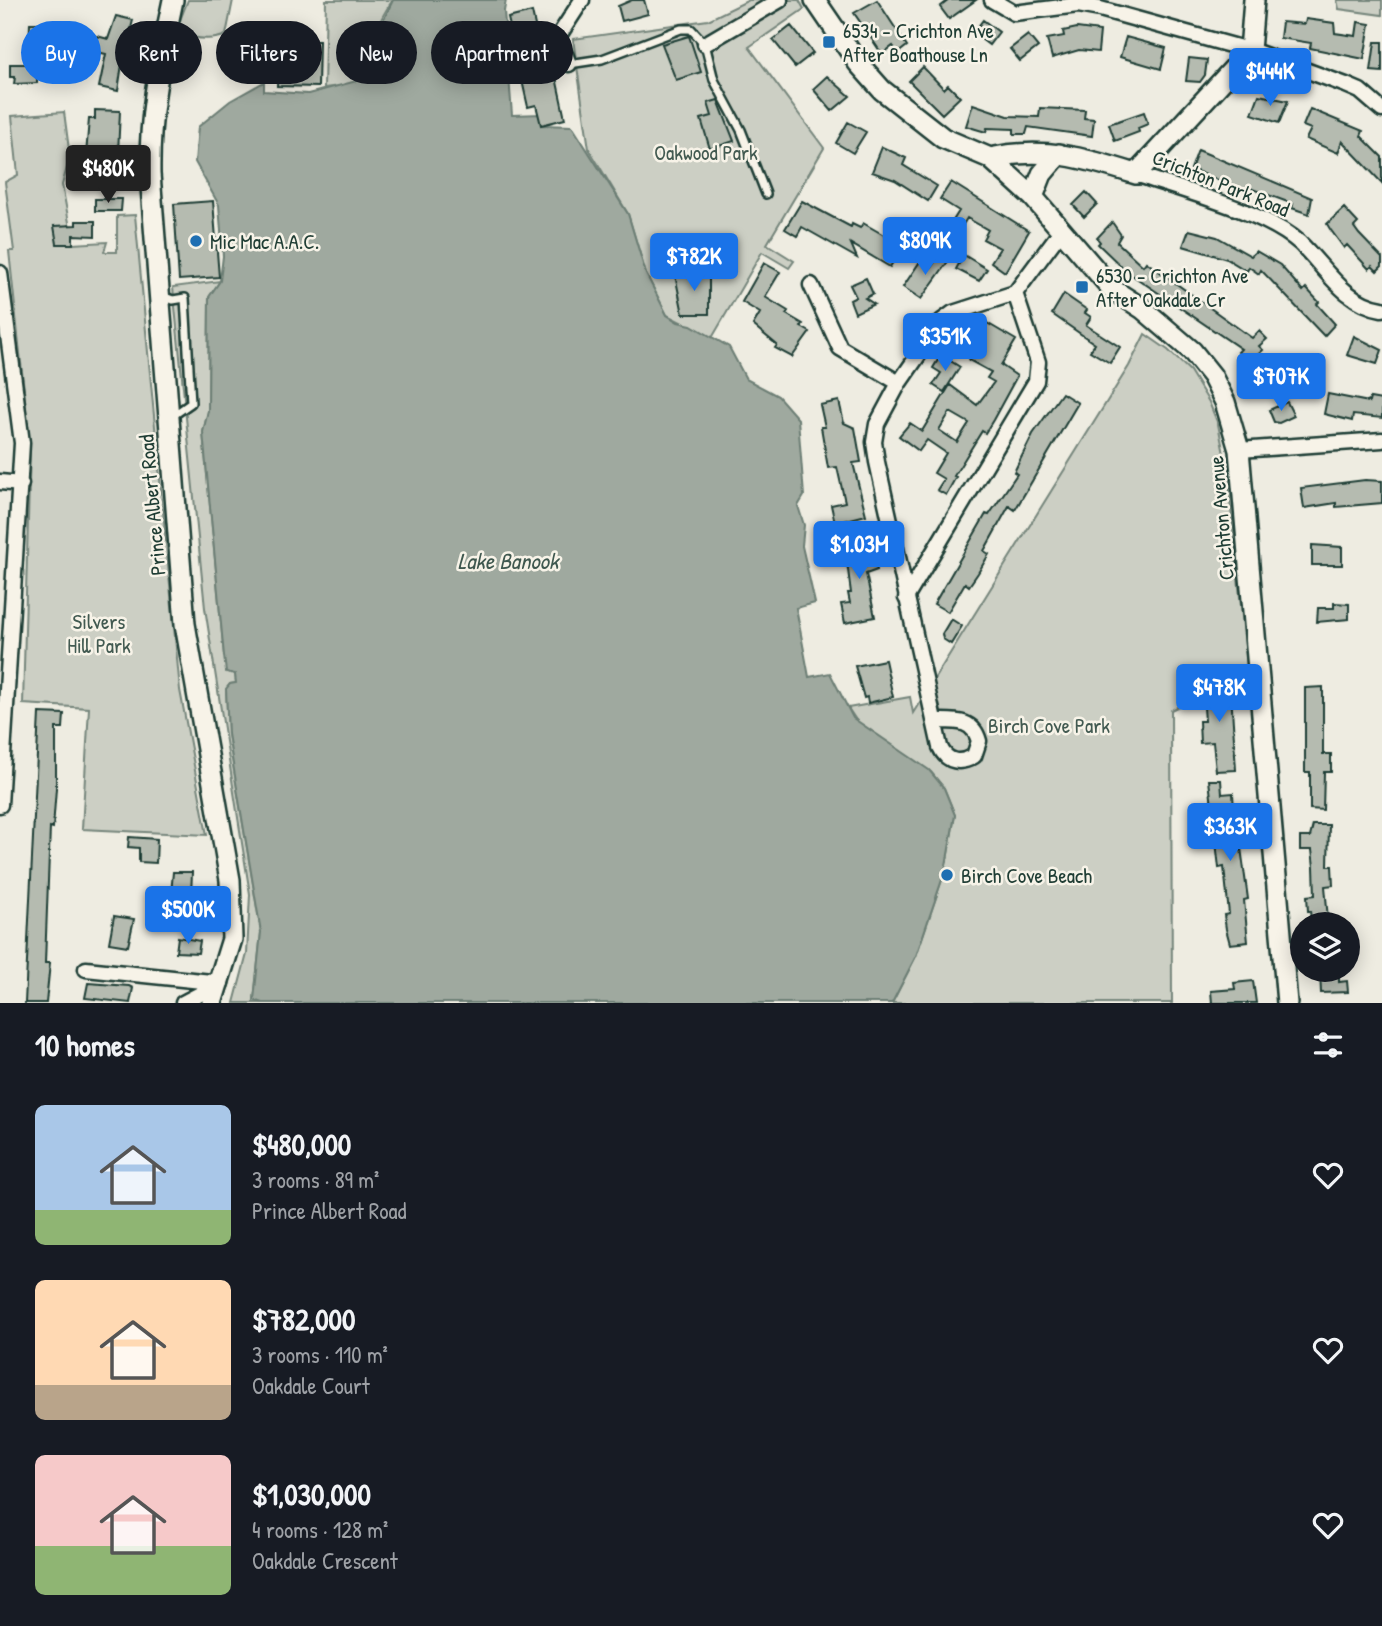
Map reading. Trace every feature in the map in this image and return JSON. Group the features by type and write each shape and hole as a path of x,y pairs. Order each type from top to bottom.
{"street":[{"name":"Prince Albert Road","path":"173,0 162,42 149,126 159,295 185,624 230,880 232,939 221,983 212,1003"},
{"path":"568,21 582,0"},
{"path":"705,44 780,0"},
{"name":"Crichton Avenue","path":"816,0 858,63 882,90 943,138 990,158 1033,197 1112,289 1143,309 1192,351 1212,376 1226,402 1238,450 1287,1003"},
{"path":"992,0 1014,13 1086,6 1250,51 1360,91 1382,110"},
{"path":"1136,174 1250,51 1254,0"},
{"name":"Crichton Park Road","path":"990,158 1022,151 1059,154 1136,174 1278,228 1300,244 1349,296 1359,303 1382,309"},
{"path":"1033,197 1042,174 1059,154"},
{"path":"936,721 906,597 874,442 877,424 899,383 948,315 1015,293 1061,232"},
{"path":"0,273 22,443 4,684 0,805"},
{"path":"811,285 840,348 899,383"},
{"path":"906,597 1036,381 1038,362 1015,293"},
{"path":"1238,450 1382,440"},
{"path":"0,482 21,484"},
{"path":"86,969 221,983"},
{"path":"183,1003 221,983"}],"lane":[{"path":"573,63 602,59 681,29 691,29 705,44 714,80 741,130 766,194"}],"green space":[{"path":"188,0 233,0 229,21 216,21 216,38 202,39 202,21 180,21"},
{"path":"326,0 393,0 381,21 336,21 336,84 350,84 324,88"},
{"name":"Oakwood Park","path":"749,0 799,0 804,9 749,47 824,148 767,244 794,261 789,268 762,252 712,338 667,315 646,274 628,214 589,149 573,39 708,20"},
{"path":"1337,0 1382,0 1382,15 1339,9"},
{"name":"Silvers Hill Park","path":"64,112 70,157 62,185 73,244 107,242 104,252 117,252 117,216 135,215 180,690 207,835 82,829 89,708 23,704 30,446 9,251 14,251 5,182 18,175 12,116"},
{"path":"220,281 209,297 208,411 203,432 224,656 235,674 236,683 230,684 226,689 228,734 261,932 254,1000 262,1003 234,1003 247,954 250,894 205,608 173,287"},
{"name":"Birch Cove Park","path":"1145,334 1168,350 1190,371 1209,402 1218,424 1227,469 1247,666 1200,671 1191,700 1171,710 1172,1003 892,1003 916,956 945,871 955,815 944,788 931,772 860,726 848,708 910,697 913,713 1129,366"}],"water":[{"name":"Lake Banook","path":"393,0 506,0 505,21 431,21 431,84 510,84 512,115 542,114 541,125 572,126 628,214 646,274 667,315 678,322 691,325 729,347 746,379 778,396 798,419 804,496 798,506 804,525 802,546 815,603 796,608 809,677 830,673 853,718 929,770 944,788 955,815 945,871 916,956 892,1003 262,1003 254,1000 261,932 228,734 226,689 230,684 236,683 235,674 226,672 203,432 208,411 209,297 220,281 223,256 219,205 195,162 198,127 230,101 260,84 264,84 264,91 308,94 346,84 417,84 417,21 383,21"}],"building":[{"path":"632,0 644,0 648,14 622,21 618,6"},
{"path":"877,0 907,46 898,53 893,46 882,54 854,13"},
{"path":"949,0 976,0 949,19 940,7"},
{"path":"532,12 534,21 509,21 508,18"},
{"path":"116,16 133,20 115,21 115,84 119,84 118,91 99,87 106,54 101,53 101,37 108,39"},
{"path":"1306,19 1334,23 1335,33 1356,36 1358,22 1370,24 1364,59 1310,48 1311,43 1280,38 1282,22 1305,24"},
{"path":"983,20 999,32 989,45 973,33"},
{"path":"791,26 813,53 795,67 773,40"},
{"path":"1077,28 1100,31 1098,52 1079,50 1052,58 1047,39 1064,36 1063,31"},
{"path":"1028,35 1038,47 1020,61 1010,49"},
{"path":"689,36 701,72 676,80 662,44"},
{"path":"1126,37 1166,48 1161,69 1120,57"},
{"path":"1375,42 1382,42 1382,72 1371,71"},
{"path":"1189,58 1207,60 1205,75 1200,82 1186,81"},
{"path":"10,64 21,64 21,84 14,84 15,77 10,77"},
{"path":"923,67 944,89 948,85 960,97 942,114 909,81"},
{"path":"827,76 850,96 832,111 813,89"},
{"path":"277,84 318,84 318,87"},
{"path":"523,84 557,84 565,119 541,125 536,105 528,107"},
{"path":"1259,95 1288,101 1279,123 1252,114"},
{"path":"718,100 734,141 710,149 701,119 712,116 708,103"},
{"path":"973,104 1008,116 1039,117 1040,108 1085,110 1084,118 1094,119 1092,136 1028,127 1026,134 1014,134 1014,129 987,128 986,132 966,126"},
{"path":"1310,109 1363,131 1361,136 1382,157 1382,183 1342,141 1338,153 1306,139 1311,129 1303,126"},
{"path":"95,110 120,111 118,153 124,153 125,172 103,171 104,154 86,155 89,119 95,119"},
{"path":"1144,112 1148,124 1138,128 1139,132 1115,141 1109,124"},
{"path":"848,122 866,132 853,153 836,143"},
{"path":"882,147 906,158 903,165 937,186 928,201 895,180 872,172"},
{"path":"1198,150 1312,198 1309,214 1292,208 1293,204 1247,187 1245,191 1191,169"},
{"path":"951,182 1029,231 1005,272 991,262 1000,248 983,239 988,230 967,218 958,233 949,227 959,211 940,199"},
{"path":"1086,192 1097,204 1084,217 1073,205"},
{"path":"95,199 122,199 121,211 95,211"},
{"name":"Mic Mac A.A.C.","path":"213,201 219,277 179,280 174,204"},
{"path":"802,201 851,227 852,224 860,228 863,223 903,246 890,267 851,244 857,258 802,227 797,236 785,229"},
{"path":"1344,208 1358,223 1354,227 1359,234 1382,258 1382,266 1377,271 1372,266 1369,269 1347,245 1344,248 1327,224"},
{"path":"76,221 95,221 95,236 73,235 73,244 57,244 54,226 76,225"},
{"path":"1112,222 1121,235 1117,242 1143,266 1146,262 1252,338 1259,331 1267,339 1259,346 1263,350 1249,363 1238,352 1241,349 1126,271 1098,244 1100,242 1097,238"},
{"path":"1189,230 1217,237 1251,256 1256,251 1280,265 1303,291 1306,288 1335,324 1324,336 1261,270 1259,274 1249,267 1247,271 1227,259 1183,246"},
{"path":"940,254 949,260 921,299 903,287 921,260 931,267"},
{"path":"964,255 987,269 979,281 956,269"},
{"path":"764,263 780,272 765,297 788,311 786,314 803,324 801,327 810,332 792,357 775,348 777,345 753,325 760,313 742,302"},
{"path":"709,274 709,314 683,314 675,275"},
{"path":"866,278 873,294 865,298 874,304 855,313 850,300 856,297 850,285"},
{"path":"1064,294 1087,310 1085,313 1091,317 1086,325 1120,347 1110,363 1090,351 1095,344 1052,314"},
{"path":"987,323 1016,340 1001,365 1017,376 985,433 982,431 954,476 956,477 946,495 937,490 944,479 934,473 946,453 927,440 919,451 899,436 910,423 922,431 950,385 977,405 994,382 987,378 991,372 969,360 977,346 973,344","holes":["950,412 969,423 957,442 939,430"]},
{"path":"1354,336 1382,350 1377,364 1347,355"},
{"path":"941,355 960,367 944,392 933,385 941,373 933,368"},
{"path":"1062,393 1078,403 1015,510 1009,506 984,551 989,554 978,573 969,586 965,583 948,612 934,604 986,514 989,515 1017,474 1014,472 1033,434"},
{"path":"1328,394 1369,402 1370,398 1382,400 1382,418 1353,415 1352,421 1324,414"},
{"path":"839,401 844,423 855,428 861,462 853,463 866,515 835,523 831,505 845,502 837,467 828,468 821,427 825,427 820,405"},
{"path":"1287,402 1294,416 1279,423 1274,422 1269,410"},
{"path":"1365,480 1382,481 1382,503 1336,507 1336,503 1304,508 1301,488"},
{"path":"865,536 869,558 874,557 877,570 866,574 875,617 845,623 841,604 850,603 848,593 851,593 844,539"},
{"path":"1312,545 1342,547 1342,565 1312,565"},
{"path":"1334,603 1349,604 1349,619 1317,622 1318,608 1334,608"},
{"path":"951,619 962,626 951,644 943,639 942,634"},
{"path":"885,660 893,697 868,703 867,697 864,698 855,666"},
{"path":"1222,678 1224,694 1231,693 1236,770 1216,771 1213,742 1200,743 1199,721 1205,721 1202,680"},
{"path":"1323,687 1323,754 1331,754 1331,772 1324,772 1323,810 1310,809 1310,772 1305,772 1305,688"},
{"path":"39,713 64,714 63,728 56,728 56,788 53,828 50,827 45,963 50,963 46,1003 25,1003"},
{"path":"1209,780 1221,780 1222,794 1233,793 1236,849 1241,848 1248,899 1244,900 1248,942 1230,944 1226,929 1224,915 1229,914 1224,867 1219,868"},
{"path":"1313,825 1329,825 1328,866 1332,866 1333,885 1325,886 1327,912 1308,911 1307,896 1315,895 1314,867 1312,850 1300,850 1300,837 1310,837"},
{"path":"129,837 157,839 156,863 139,862 139,848 128,847"},
{"path":"173,872 192,872 191,895 171,894"},
{"path":"114,916 134,919 128,946 109,943"},
{"path":"178,937 200,941 198,953 176,952"},
{"path":"1253,981 1256,1003 1212,1003 1211,991 1235,989 1234,983"},
{"path":"1320,982 1347,982 1348,992 1321,993"},
{"path":"88,983 129,986 133,988 130,1003 85,998"}],"place":[{"name":"6534 - Crichton Ave After Boathouse Ln","path":"829,42"},
{"name":"Mic Mac A.A.C.","path":"196,241"},
{"name":"6530 - Crichton Ave After Oakdale Cr","path":"1082,287"},
{"name":"Birch Cove Beach","path":"947,875"}]}
